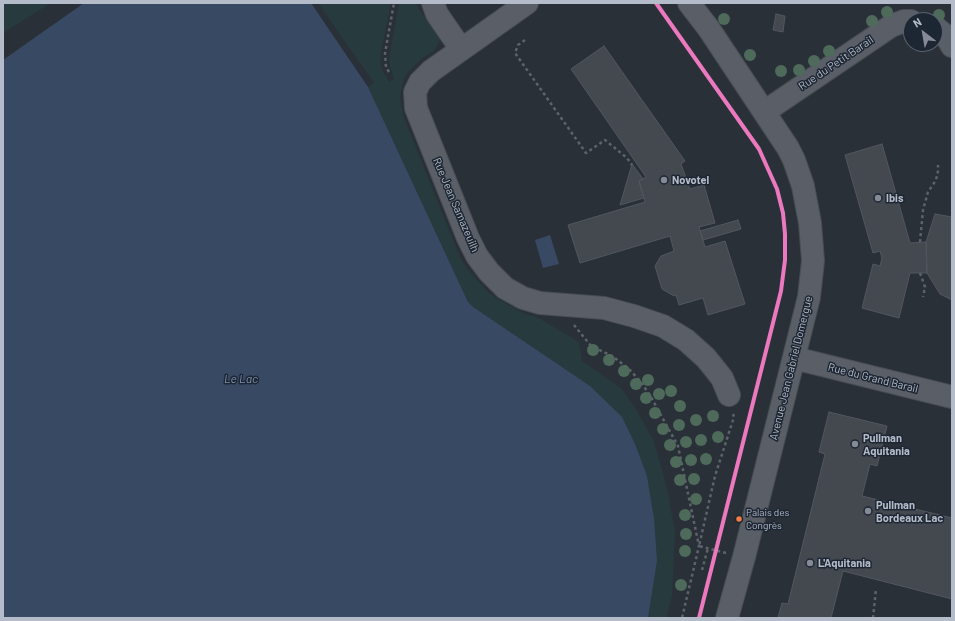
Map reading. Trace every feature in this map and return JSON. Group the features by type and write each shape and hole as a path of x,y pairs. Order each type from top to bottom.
{"street":[{"path":"433,3 437,14 465,46"},
{"path":"437,3 445,10 465,46"},
{"name":"Rue Jean Samazeuilh","path":"527,3 431,71 420,82 415,92 416,108 419,116 468,238 477,256 489,272 505,288 523,298 540,303 604,308 663,326 686,340 706,358 722,378 729,395"},
{"name":"Avenue Jean Gabriel Domergue","path":"689,3 709,29 788,148 794,160 803,186 810,223 813,261 809,297 744,557 727,618"},
{"name":"Rue du Petit Barail","path":"764,112 891,26 903,21"},
{"path":"943,34 952,46"},
{"name":"Rue du Grand Barail","path":"794,358 952,397"}],"path":[{"path":"389,72 386,67 385,53 394,3"},
{"path":"525,40 518,45 516,53 586,153 605,140 627,158 632,165"},
{"path":"920,242 923,210 928,192 936,180 938,165"},
{"path":"920,273 925,287 922,297"},
{"path":"560,305 576,329 591,346 612,356 628,368 641,382 651,397 678,446 699,546"},
{"path":"682,618 715,476 734,417 729,395"},
{"path":"699,546 744,557"},
{"path":"702,570 708,548"},
{"path":"873,618 876,589"}],"green space":[{"path":"3,3 51,3 3,33"},
{"path":"318,3 391,3 380,57 382,70 389,82 394,79 389,59 399,3 415,3 440,36 439,42 434,51 422,58 405,76 400,98 403,115 460,257 467,269 488,292 498,299 525,314 537,317 579,342 582,361 621,388 636,409 654,441 668,492 675,533 672,596 666,618 648,618 657,561 468,302 368,87 374,83"}],"water":[{"name":"Le Lac","path":"84,3 311,3 368,87 468,302 473,307 590,386 622,417 635,444 647,476 654,519 657,561 648,618 3,618 3,60"},
{"path":"550,235 559,264 543,268 535,240"}],"building":[{"path":"776,14 785,16 783,32 773,30"},
{"name":"Novotel","path":"604,46 685,161 681,164 690,189 704,185 715,223 699,227 705,247 725,241 745,304 708,315 703,298 679,305 676,295 674,296 662,289 655,266 661,256 674,251 670,236 580,263 568,225 645,202 639,181 646,177 571,69"},
{"name":"Ibis","path":"882,144 910,243 926,242 927,273 910,273 899,318 862,308 873,264 880,266 882,258 880,251 873,253 845,155"},
{"path":"632,164 643,179 639,181 644,198 620,205"},
{"path":"935,214 952,217 952,300 940,294 927,273 926,242"},
{"path":"738,220 741,229 703,240 700,231"},
{"name":"Pullman Bordeaux Lac","path":"829,412 887,426 877,466 870,464 862,496 952,518 952,599 843,571 831,618 778,618 782,603 788,604 825,454 819,452"}],"transit line":[{"path":"656,3 759,149 777,189 783,213 785,234 785,260 781,291 699,618"}],"place":[{"name":"Novotel","path":"664,180"},
{"name":"Ibis","path":"878,198"},
{"name":"Pullman Aquitania","path":"855,444"},
{"name":"Pullman Bordeaux Lac","path":"868,511"},
{"name":"Palais des Congrès","path":"739,519"},
{"name":"L'Aquitania","path":"810,563"}]}
